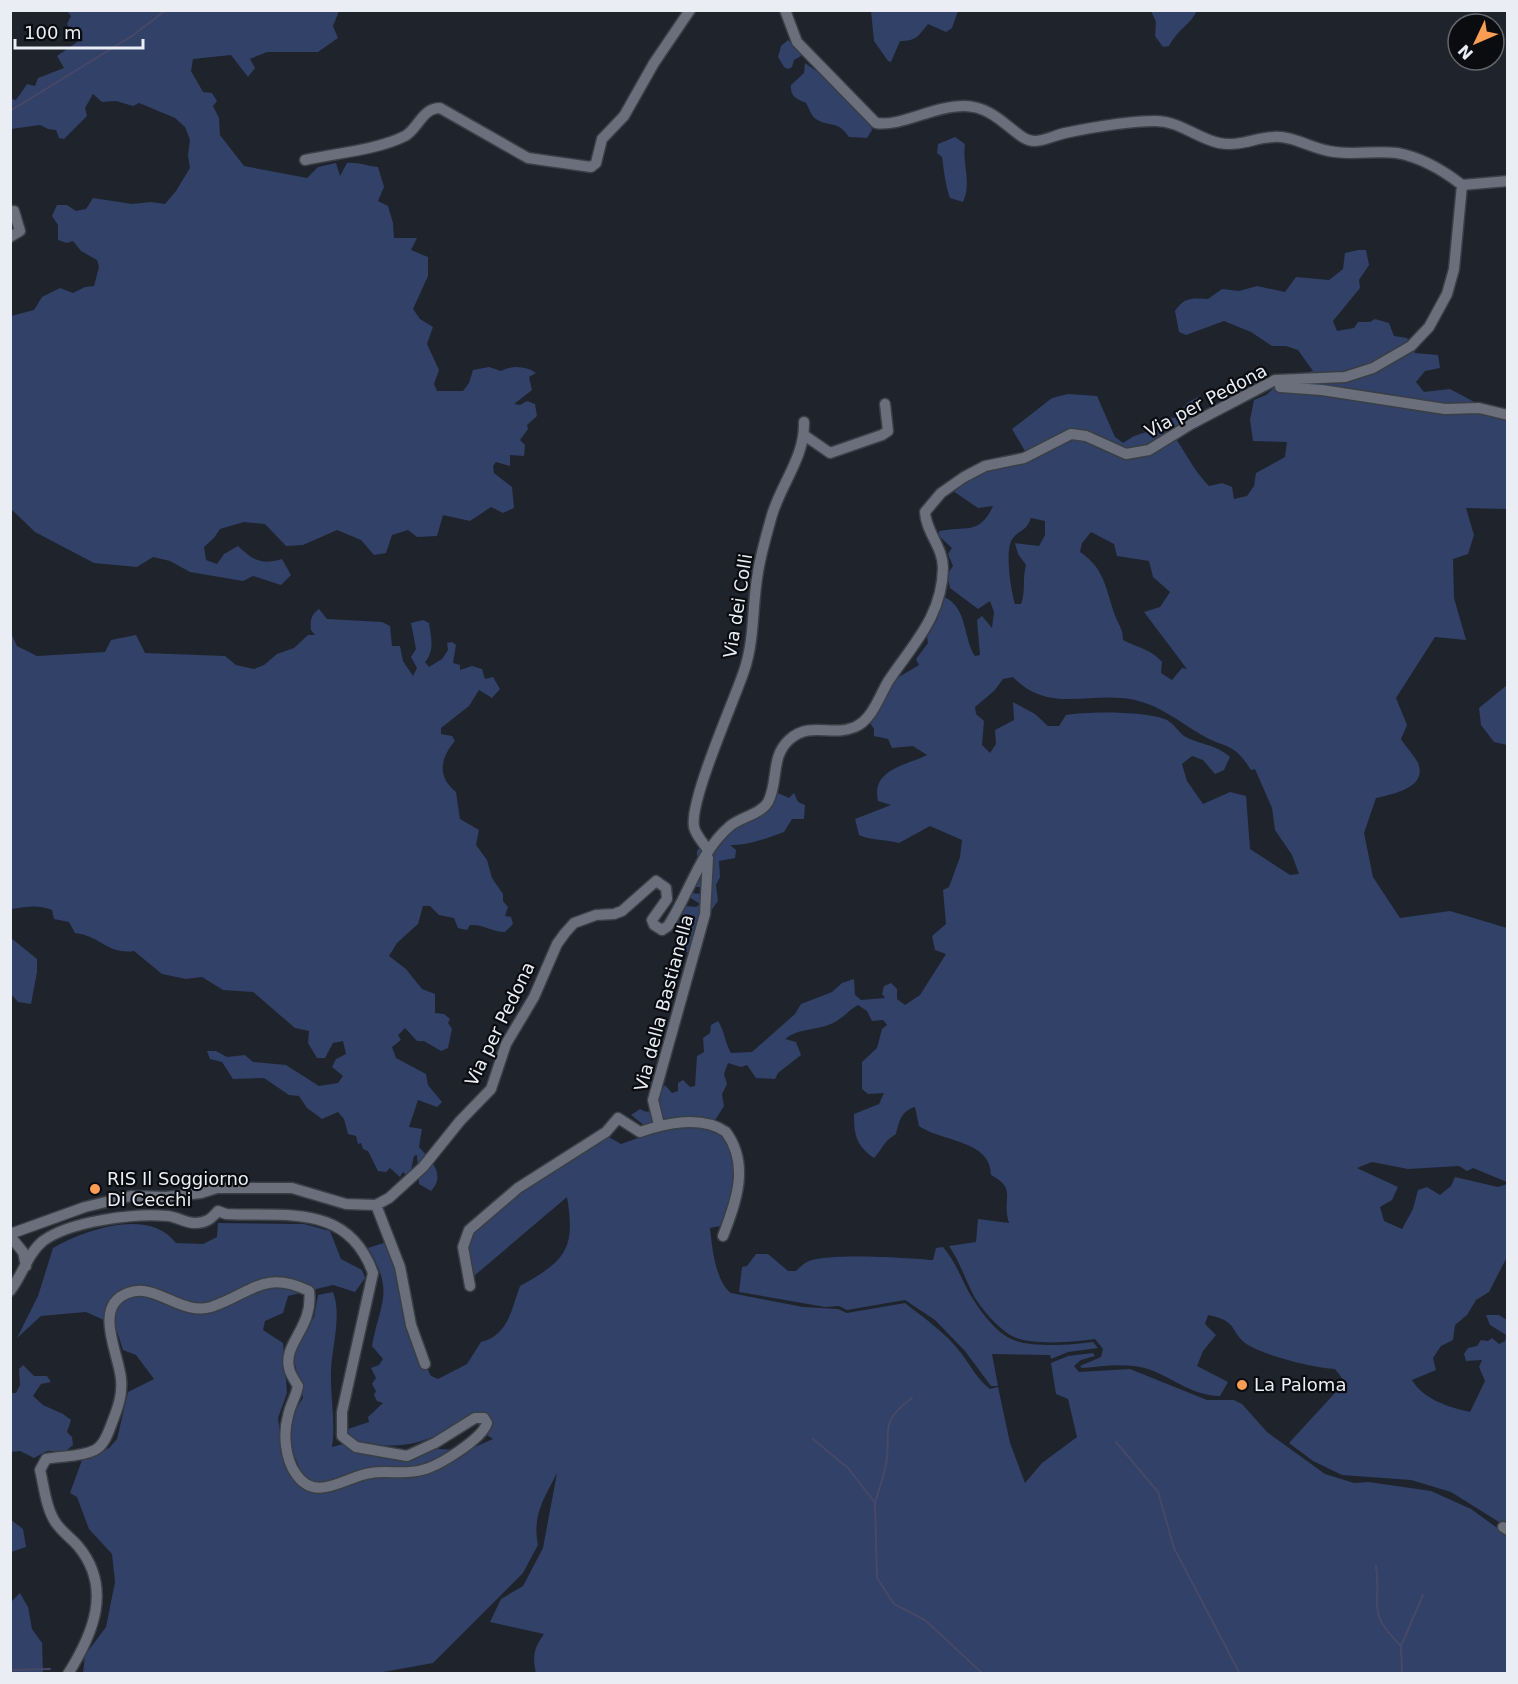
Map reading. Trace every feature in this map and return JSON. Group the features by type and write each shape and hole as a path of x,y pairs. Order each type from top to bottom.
{"street":[{"path":"305,160 357,150 403,137 435,108 444,110 528,158 591,167 596,163 602,139 624,116 654,63 690,10"},
{"path":"785,10 796,42 876,123 889,125 924,112 966,106 981,108 996,114 1022,136 1037,142 1081,130 1156,121 1174,123 1220,143 1242,144 1272,137 1284,137 1314,148 1353,155 1396,153 1434,167 1461,185 1508,181"},
{"name":"Via per Pedona","path":"376,1205 403,1188 459,1120 491,1089 506,1044 534,997 557,944 574,923 596,915 622,911 656,881 666,888 667,899 652,920 657,929 662,930 675,916 708,850 730,826 761,810 768,802 778,754 789,740 805,729 839,731 856,727 870,714 890,680 920,640 939,596 943,572 941,550 929,528 925,512 941,493 985,466 1024,458 1063,437 1080,434 1126,454 1149,450 1275,380 1345,377 1374,368 1411,346 1429,327 1447,294 1454,269 1461,185"},
{"path":"10,237 20,231 14,211"},
{"path":"1263,386 1322,390 1445,409 1479,408 1508,416"},
{"path":"804,435 830,453 882,435 888,431 885,404"},
{"name":"Via dei Colli","path":"708,850 694,827 696,807 745,670 760,561 780,488 798,459 804,435 804,422"},
{"name":"Via della Bastianella","path":"659,1125 653,1100 705,914 708,850"},
{"path":"470,1286 463,1247 469,1230 478,1220 533,1177 606,1132 618,1118 640,1132 659,1125 687,1122 709,1125 721,1129 731,1139 739,1169 740,1185 723,1236"},
{"path":"217,1188 213,1197 218,1211"},
{"path":"26,1266 23,1252 10,1235 108,1200 131,1196 166,1197 201,1193 217,1188 292,1188 346,1204 376,1205 400,1267 411,1325 425,1364"},
{"path":"10,1291 43,1241 92,1221 168,1216 194,1223 210,1220 218,1211"},
{"path":"68,1674 93,1628 98,1600 89,1565 78,1547 54,1521 40,1470 46,1459 97,1450 106,1439 120,1403 122,1382 118,1356 109,1329 110,1316 117,1299 127,1293 142,1289 187,1307 209,1308 264,1282 291,1282 309,1291 311,1306 303,1328 290,1350 289,1368 297,1386 285,1434 294,1472 302,1482 315,1488 336,1486 369,1473 423,1470 458,1451 485,1429 487,1423 484,1418 475,1418 435,1443 406,1456 356,1447 342,1436 342,1412 374,1273 367,1256 350,1237 329,1222 308,1215 235,1215 218,1211"}],"shaded area":[{"path":"871,10 958,11 952,28 946,32 928,24 914,39 900,41 891,62 874,41"},
{"path":"67,11 339,11 333,26 338,38 318,52 267,52 250,59 255,68 248,77 231,55 193,59 191,71 203,92 212,93 217,101 213,106 219,118 220,135 244,166 307,178 318,167 336,163 340,176 347,163 378,167 384,187 378,201 388,206 394,238 417,238 411,250 428,257 428,276 413,309 420,319 433,327 427,344 439,370 434,384 437,391 463,391 469,383 473,370 489,367 501,371 519,367 536,373 529,377 532,390 514,404 520,405 527,401 535,404 537,416 527,425 528,429 520,440 525,445 524,456 510,455 510,466 496,462 493,466 494,473 512,487 514,508 503,513 491,507 470,521 443,515 437,536 417,537 408,530 392,535 386,553 374,555 361,540 337,530 303,545 286,546 265,524 244,522 220,529 204,547 206,560 217,564 224,554 238,546 258,560 269,562 282,559 291,575 281,585 253,576 243,581 190,572 170,561 153,557 137,567 94,563 35,532 11,509 11,316 34,310 42,297 60,288 73,293 85,287 94,286 99,267 97,260 81,251 73,241 67,243 58,240 58,225 52,216 57,205 67,205 76,211 86,209 93,198 132,204 151,202 165,204 190,168 188,155 190,140 185,127 175,118 139,103 133,106 116,101 102,102 93,94 85,108 87,116 64,139 59,138 56,130 40,125 11,129 11,99 16,100 27,84 35,86 38,78 64,68 57,56 77,42 76,33 70,30 67,24 71,16"},
{"path":"1151,11 1197,11 1169,46 1163,47 1155,36 1156,22"},
{"path":"788,40 801,52 801,56 794,60 792,67 788,69 778,57 781,46"},
{"path":"805,63 825,77 871,125 872,130 867,138 849,137 841,128 821,122 811,114 806,103 794,97 791,85 804,73"},
{"path":"955,137 965,144 967,187 963,202 950,198 942,157 937,153 938,144"},
{"path":"1366,250 1369,265 1359,280 1360,288 1333,321 1337,331 1354,328 1358,322 1370,322 1375,319 1389,323 1394,336 1407,338 1415,353 1438,355 1440,368 1425,371 1416,382 1424,392 1450,389 1482,406 1507,412 1507,509 1466,508 1474,535 1468,554 1453,559 1454,598 1466,640 1435,637 1396,698 1407,725 1401,739 1418,763 1420,772 1418,778 1407,788 1376,798 1364,833 1373,877 1400,918 1450,911 1507,928 1507,1182 1473,1168 1467,1171 1459,1166 1408,1169 1372,1162 1357,1168 1398,1187 1392,1200 1380,1207 1384,1221 1402,1229 1413,1209 1418,1190 1427,1187 1440,1195 1451,1186 1455,1177 1498,1187 1507,1184 1507,1257 1489,1292 1476,1300 1467,1315 1455,1325 1453,1340 1441,1346 1433,1358 1436,1370 1412,1380 1430,1398 1470,1412 1485,1381 1479,1367 1482,1360 1466,1361 1464,1354 1468,1348 1477,1346 1481,1340 1488,1341 1492,1338 1499,1344 1505,1341 1506,1335 1490,1325 1486,1315 1499,1315 1507,1320 1507,1527 1451,1492 1411,1480 1342,1475 1313,1461 1289,1443 1345,1382 1335,1369 1290,1361 1248,1345 1242,1341 1230,1324 1218,1318 1208,1315 1205,1324 1216,1335 1203,1351 1197,1366 1228,1382 1220,1396 1201,1393 1151,1370 1134,1366 1082,1368 1080,1366 1101,1357 1103,1349 1095,1339 1065,1342 1030,1341 1012,1336 1001,1328 977,1301 949,1246 976,1242 978,1219 1009,1223 1004,1185 991,1175 989,1164 974,1148 919,1126 915,1107 904,1114 896,1134 874,1158 863,1148 855,1133 854,1114 879,1104 884,1093 868,1094 862,1089 862,1062 877,1048 882,1029 887,1025 883,1020 872,1021 867,1011 858,1005 835,1022 791,1035 785,1039 796,1042 801,1055 778,1073 775,1079 756,1078 747,1065 741,1067 728,1063 724,1074 727,1084 722,1094 724,1106 714,1122 645,1126 631,1115 640,1109 646,1112 651,1111 660,1104 660,1092 665,1085 672,1093 678,1091 678,1083 683,1080 690,1087 695,1086 697,1056 704,1052 703,1038 710,1033 711,1025 718,1021 731,1053 752,1052 795,1014 801,1004 832,992 842,983 854,979 855,995 861,1000 885,998 882,994 884,986 891,983 897,989 897,999 905,1005 920,995 946,954 935,950 932,936 946,924 943,890 949,887 960,857 962,840 930,826 899,843 869,838 859,835 855,819 891,805 878,801 879,782 891,770 927,755 913,746 892,748 888,739 874,736 874,729 870,723 892,681 919,665 916,659 928,643 927,637 938,618 941,600 944,597 957,608 975,656 980,655 977,620 982,616 992,628 994,612 990,601 978,609 950,588 947,575 953,566 948,554 952,548 939,536 939,531 971,528 983,521 993,506 978,508 953,491 973,475 1020,464 1029,458 1012,429 1052,398 1068,394 1097,396 1115,437 1123,443 1134,436 1159,428 1165,417 1175,418 1187,403 1198,397 1199,427 1176,439 1209,486 1222,483 1232,487 1234,499 1247,496 1254,486 1256,473 1285,457 1287,442 1253,441 1250,420 1254,400 1266,395 1288,376 1313,371 1298,350 1286,346 1272,346 1251,332 1224,321 1186,335 1179,332 1175,311 1185,301 1208,299 1222,289 1239,291 1257,286 1285,292 1296,277 1329,280 1343,269 1345,253","holes":["1031,518 1045,521 1045,535 1039,546 1015,543 1018,554 1026,565 1021,604 1015,604 1009,570 1010,543 1027,526","1091,532 1114,544 1117,556 1149,561 1153,577 1170,592 1160,607 1144,612 1187,669 1182,668 1172,680 1161,673 1162,662 1158,658 1149,651 1123,640 1122,631 1100,573 1080,552 1082,543","1013,677 1041,695 1056,698 1135,700 1161,710 1209,739 1233,750 1251,770 1255,769 1272,808 1275,830 1292,855 1299,874 1290,875 1250,849 1246,796 1230,792 1203,804 1187,781 1182,764 1192,756 1203,760 1215,774 1224,770 1230,757 1218,749 1184,736 1167,720 1132,713 1088,713 1066,715 1059,726 1048,726 1035,714 1013,702 1014,720 995,730 996,744 990,753 982,745 984,721 976,714 975,707 994,691 1003,679"]},
{"path":"319,609 327,619 382,622 390,626 392,646 400,646 403,661 413,676 417,668 411,657 416,649 411,623 423,620 429,623 431,633 430,653 425,662 429,667 442,659 448,650 447,643 452,642 456,645 453,663 460,665 460,670 472,666 482,669 485,679 493,677 500,689 492,698 479,690 469,706 441,728 441,734 452,736 455,741 446,754 443,774 456,792 460,819 479,830 476,845 487,860 492,878 503,894 503,901 508,907 505,916 511,917 513,924 505,932 475,925 470,925 467,930 458,928 454,918 439,915 430,906 423,906 418,924 397,943 389,956 406,969 422,989 435,994 435,1013 444,1014 450,1019 448,1023 452,1029 448,1048 441,1051 424,1041 417,1041 405,1028 398,1035 401,1040 392,1047 396,1058 426,1074 428,1085 442,1102 437,1107 418,1100 409,1127 422,1129 419,1147 436,1168 437,1179 431,1191 419,1184 417,1155 414,1156 410,1175 407,1176 403,1172 400,1177 390,1168 386,1172 378,1171 368,1151 363,1149 361,1143 358,1144 356,1136 348,1134 344,1119 338,1112 322,1119 307,1108 299,1096 289,1095 264,1078 233,1079 222,1062 210,1059 207,1051 216,1051 227,1057 245,1055 253,1062 286,1065 319,1086 338,1083 343,1076 332,1067 336,1059 346,1054 343,1041 333,1043 325,1058 317,1058 308,1043 309,1031 295,1028 253,992 223,990 202,977 186,979 162,974 134,951 117,950 75,933 69,922 54,919 52,910 36,907 11,909 10,631 17,646 37,656 105,652 111,640 136,635 145,653 225,656 236,665 254,669 264,665 277,654 294,648 308,635 315,635 311,630 311,621 314,613"},
{"path":"1507,685 1507,745 1494,742 1481,725 1479,708"},
{"path":"778,793 789,798 794,793 798,802 805,805 804,819 792,819 784,832 771,837 751,843 730,845 736,850 735,858 719,861 720,877 716,885 718,901 699,928 707,928 704,940 696,943 690,952 685,952 679,941 687,923 677,926 686,906 696,907 700,904 689,897 692,893 701,894 703,887 694,887 704,874 704,860 697,856 697,851 702,844 721,845 724,839 761,803 770,805"},
{"path":"11,938 37,959 31,1004 18,1002 11,994"},
{"path":"686,1125 719,1130 732,1148 737,1190 720,1226 710,1228 718,1272 731,1293 803,1307 838,1309 847,1313 905,1303 948,1339 985,1385 990,1389 998,1387 1010,1443 1025,1483 1042,1463 1077,1437 1068,1399 1056,1394 1051,1363 1068,1356 1093,1353 1095,1356 1081,1360 1074,1366 1079,1372 1130,1369 1207,1400 1234,1400 1242,1404 1267,1432 1325,1474 1354,1483 1369,1482 1431,1491 1471,1509 1507,1535 1507,1673 536,1673 535,1652 544,1634 490,1622 501,1599 523,1586 543,1548 557,1473 540,1508 537,1525 538,1545 523,1573 433,1663 372,1674 83,1673 85,1655 106,1627 115,1582 112,1554 89,1529 77,1497 70,1493 82,1460 109,1448 117,1439 128,1392 154,1379 136,1355 123,1350 115,1325 86,1312 41,1316 17,1338 38,1296 53,1248 98,1229 133,1224 150,1226 164,1232 176,1243 203,1244 217,1237 218,1223 304,1224 330,1231 341,1259 362,1270 365,1278 355,1292 333,1285 288,1296 283,1313 265,1321 263,1330 283,1343 287,1393 278,1418 284,1463 299,1486 305,1481 291,1448 289,1431 291,1421 303,1398 293,1356 314,1317 318,1295 333,1292 337,1311 331,1371 332,1447 347,1443 345,1430 369,1422 368,1417 383,1403 377,1401 374,1395 376,1391 372,1384 376,1378 371,1368 379,1365 383,1359 372,1346 383,1297 383,1287 376,1263 368,1248 390,1241 424,1362 431,1376 438,1379 467,1364 481,1342 490,1339 503,1328 520,1286 548,1269 564,1252 570,1230 567,1197 474,1276 465,1247 471,1233 533,1182 607,1136 621,1144 669,1127","holes":["477,1414 489,1419 487,1435 493,1439 468,1450 437,1449 398,1459 370,1451 374,1444 403,1445 428,1439"]},
{"path":"943,1247 980,1310 1005,1336 1019,1342 1040,1345 1093,1342 1098,1348 1068,1352 1051,1359 1050,1355 992,1354 998,1386 991,1386 965,1351 935,1320 905,1300 847,1310 839,1306 825,1307 739,1292 742,1267 747,1266 756,1254 768,1254 788,1271 796,1271 807,1262 830,1257 868,1256 933,1260 936,1248"},
{"path":"23,1365 34,1376 47,1376 51,1382 41,1384 33,1396 43,1405 71,1420 67,1432 72,1437 73,1445 66,1451 47,1451 34,1458 20,1451 11,1452 11,1393 16,1393 20,1385 19,1369"},
{"path":"10,1519 23,1529 26,1547 11,1552"},
{"path":"20,1593 28,1607 32,1629 42,1643 43,1673 11,1673 11,1602"}],"waterway":[{"path":"10,111 132,36 166,10"},
{"path":"875,1503 886,1465 890,1421 912,1398"},
{"path":"813,1439 848,1468 875,1503 877,1578 894,1604 925,1620 983,1674"},
{"path":"1116,1442 1158,1492 1174,1548 1240,1674"},
{"path":"1376,1566 1379,1616 1401,1646"},
{"path":"1402,1674 1401,1646 1423,1595"},
{"path":"10,1670 50,1669"}],"place":[{"name":"RIS Il Soggiorno Di Cecchi","path":"95,1189"},
{"name":"La Paloma","path":"1242,1385"}]}
